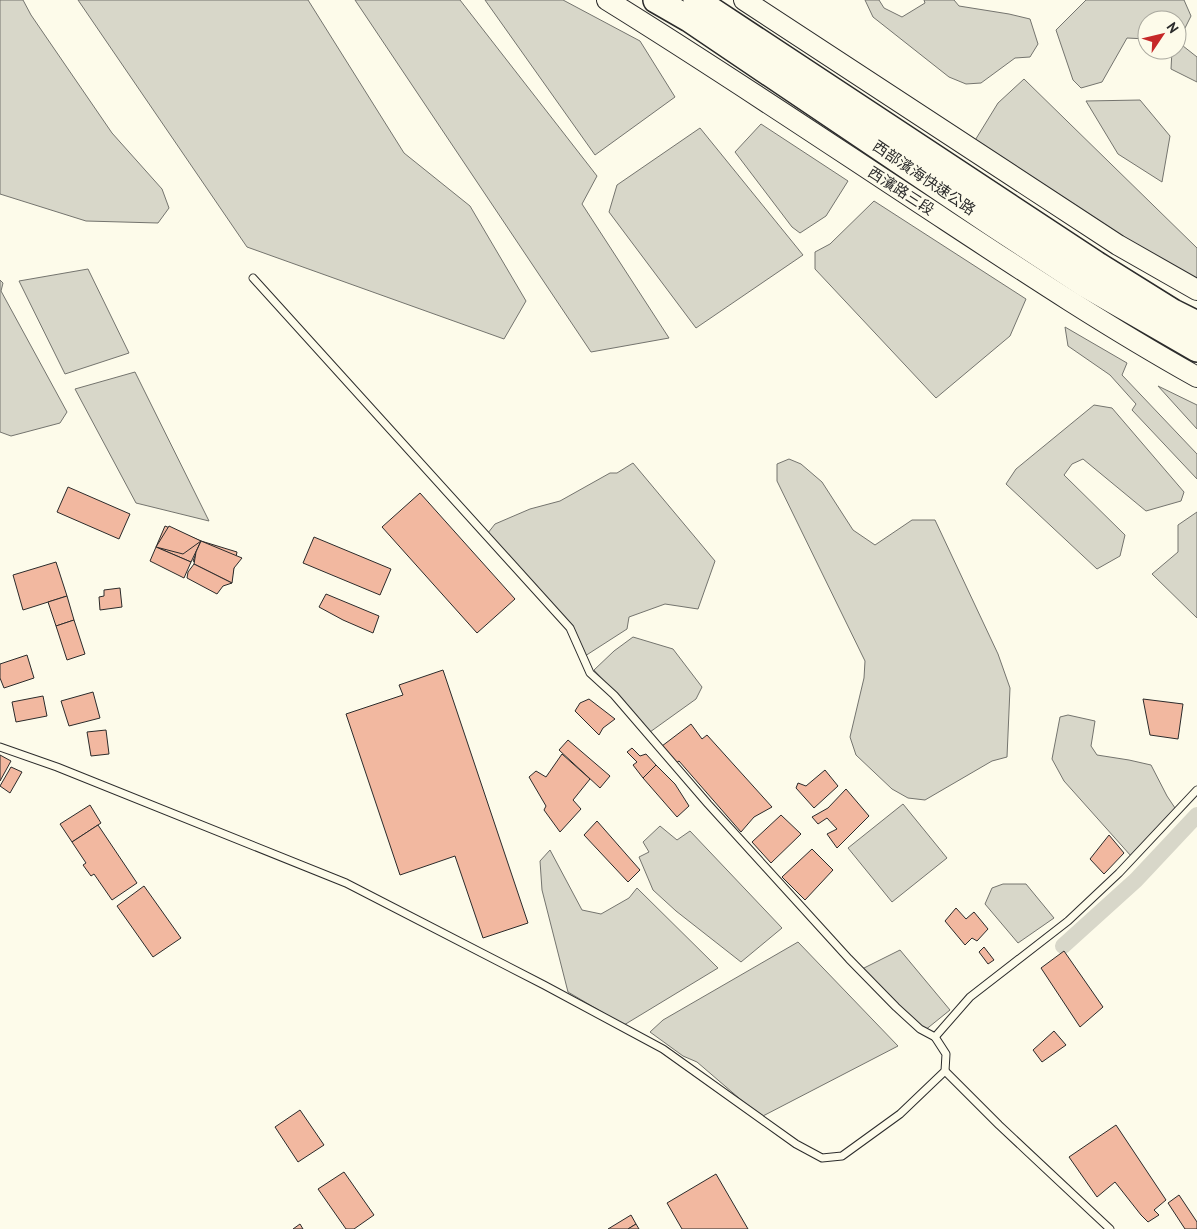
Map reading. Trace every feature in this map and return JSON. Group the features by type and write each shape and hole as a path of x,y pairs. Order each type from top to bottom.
{"highway":[{"name":"西部濱海快速公路","path":"656,0 689,19 1086,285 1197,349"},
{"name":"西部濱海快速公路","path":"696,0 1096,264 1173,312 1197,324"}],"street":[{"name":"西濱路三段","path":"607,0 678,44 1072,304 1149,351 1197,377"},
{"path":"744,0 1118,245 1197,290"}],"lane":[{"path":"0,747 57,767 346,883 536,980 662,1049 796,1144 822,1158 842,1156 900,1114 945,1071 946,1054 935,1037 920,1029 883,994 714,812 614,695 590,673 570,628 253,278"},
{"path":"935,1037 970,997 1068,922 1119,874 1197,790"},
{"path":"945,1071 999,1125 1110,1229"}],"shaded area":[{"path":"0,0 23,0 31,15 112,133 162,189 169,208 158,223 86,221 0,194"},
{"path":"78,0 308,0 404,153 470,206 526,301 504,339 247,247"},
{"path":"355,0 460,0 597,176 582,204 669,338 591,352"},
{"path":"485,0 563,0 640,41 675,97 595,155"},
{"path":"865,0 879,0 884,8 902,17 925,3 924,0 954,0 959,6 1030,19 1038,44 1030,57 1015,58 981,83 966,84 949,77 873,17"},
{"path":"1086,0 1184,0 1191,16 1187,24 1187,10 1137,10 1137,38 1127,38 1102,82 1081,88 1073,80 1056,30"},
{"path":"1187,49 1197,57 1197,82 1171,69 1171,60 1187,60"},
{"path":"1024,79 1197,248 1197,292 974,142 998,103"},
{"path":"1140,100 1170,136 1162,182 1118,154 1086,101"},
{"path":"761,124 848,181 826,216 800,233 792,227 735,152"},
{"path":"700,128 803,255 696,328 609,212 617,185"},
{"path":"874,201 1026,299 1010,336 936,398 815,269 815,252 830,244"},
{"path":"88,269 129,353 65,374 19,281"},
{"path":"0,280 3,283 1,291 67,412 60,423 11,436 0,432"},
{"path":"1065,327 1127,363 1122,375 1197,454 1197,479 1132,410 1136,404 1110,375 1068,346"},
{"path":"135,372 209,521 136,503 75,389"},
{"path":"1158,386 1197,405 1197,429"},
{"path":"1094,405 1112,408 1184,492 1181,501 1146,511 1083,459 1072,464 1064,475 1125,535 1120,556 1097,569 1006,484 1016,469"},
{"path":"789,459 801,464 822,482 853,530 875,545 912,520 935,520 998,654 1010,688 1007,757 992,761 925,800 908,798 892,789 856,755 850,737 864,678 865,661 777,481 777,464"},
{"path":"633,463 715,561 698,609 665,604 629,617 627,629 585,656 575,638 484,538 495,524 530,509 560,501 610,473 617,473"},
{"path":"1197,512 1197,618 1152,574 1178,552 1178,525"},
{"path":"633,637 673,649 702,687 696,699 650,732 594,670 614,651"},
{"path":"1068,715 1095,721 1091,746 1097,755 1151,765 1175,808 1171,818 1131,856 1064,781 1052,759 1060,717"},
{"path":"903,804 947,858 892,902 848,848"},
{"path":"660,826 677,840 690,831 782,928 741,962 676,911 653,890 639,857 649,852 643,842"},
{"path":"550,850 582,910 601,914 629,898 637,888 718,968 624,1025 568,992 542,890 540,861"},
{"path":"1003,884 1026,884 1054,918 1018,943 985,904 992,888"},
{"path":"798,942 898,1046 761,1117 697,1062 683,1056 650,1032 663,1020"},
{"path":"900,950 950,1010 924,1031 862,969"}],"building":[{"path":"68,487 130,514 119,539 57,512"},
{"path":"420,493 515,599 477,633 382,527"},
{"path":"165,526 201,541 191,562 156,547"},
{"path":"169,526 201,541 183,554 156,547"},
{"path":"314,537 391,569 380,595 303,563"},
{"path":"201,541 237,552 231,582 193,561"},
{"path":"201,541 242,558 234,568 232,583 194,564 196,552"},
{"path":"156,547 191,562 184,578 150,561"},
{"path":"56,562 67,596 23,610 13,575"},
{"path":"194,564 232,583 223,586 217,594 187,578 188,572"},
{"path":"120,588 122,607 100,610 99,597 104,596 104,590"},
{"path":"326,594 379,616 373,633 319,607"},
{"path":"67,596 74,620 56,626 48,602"},
{"path":"74,620 85,654 67,660 56,626"},
{"path":"27,655 34,678 4,688 0,678 0,664"},
{"path":"443,670 528,923 483,938 455,856 400,875 346,714 403,695 399,685"},
{"path":"93,692 100,718 69,726 61,701"},
{"path":"43,696 47,716 16,722 12,702"},
{"path":"589,699 615,719 603,728 599,735 575,711 580,703"},
{"path":"1143,699 1183,704 1178,739 1150,735"},
{"path":"691,724 702,739 707,735 772,807 754,817 741,832 679,761 676,763 662,746"},
{"path":"106,730 109,754 91,756 87,732"},
{"path":"568,740 610,776 600,788 559,750"},
{"path":"632,748 640,756 646,754 656,765 643,778 633,765 637,762 627,752"},
{"path":"562,754 590,779 573,800 581,809 560,832 544,810 546,806 529,777 536,771 546,777"},
{"path":"0,755 11,761 0,781"},
{"path":"656,765 675,784 689,806 677,817 643,778"},
{"path":"11,767 22,772 10,793 0,786"},
{"path":"825,770 838,786 814,808 796,788 798,783 806,786"},
{"path":"846,789 869,816 837,848 827,834 837,829 827,818 818,824 812,817 828,808"},
{"path":"90,805 101,823 72,842 60,824"},
{"path":"781,815 801,834 771,863 752,842"},
{"path":"597,821 640,870 628,882 584,835"},
{"path":"98,825 137,883 112,900 94,874 91,876 83,865 86,863 72,842"},
{"path":"1109,835 1124,853 1104,874 1090,859"},
{"path":"812,849 833,870 805,900 782,877"},
{"path":"144,886 181,938 153,957 117,906"},
{"path":"956,908 966,919 974,912 988,929 977,941 972,938 965,945 945,921"},
{"path":"984,947 994,960 988,964 979,952"},
{"path":"1064,951 1103,1007 1080,1027 1041,968"},
{"path":"1054,1031 1066,1045 1042,1062 1033,1050"},
{"path":"300,1110 324,1145 298,1162 275,1127"},
{"path":"1116,1125 1166,1200 1154,1210 1159,1215 1148,1222 1115,1182 1097,1197 1069,1157"},
{"path":"344,1172 374,1215 354,1229 346,1229 318,1189"},
{"path":"716,1174 748,1229 682,1229 667,1203"},
{"path":"1179,1195 1197,1222 1197,1229 1185,1229 1168,1203"},
{"path":"631,1215 636,1224 628,1229 608,1229"},
{"path":"300,1224 303,1229 293,1229"},
{"path":"636,1224 639,1229 628,1229"}],"waterway":[{"path":"1063,946 1136,880 1197,815"}]}
